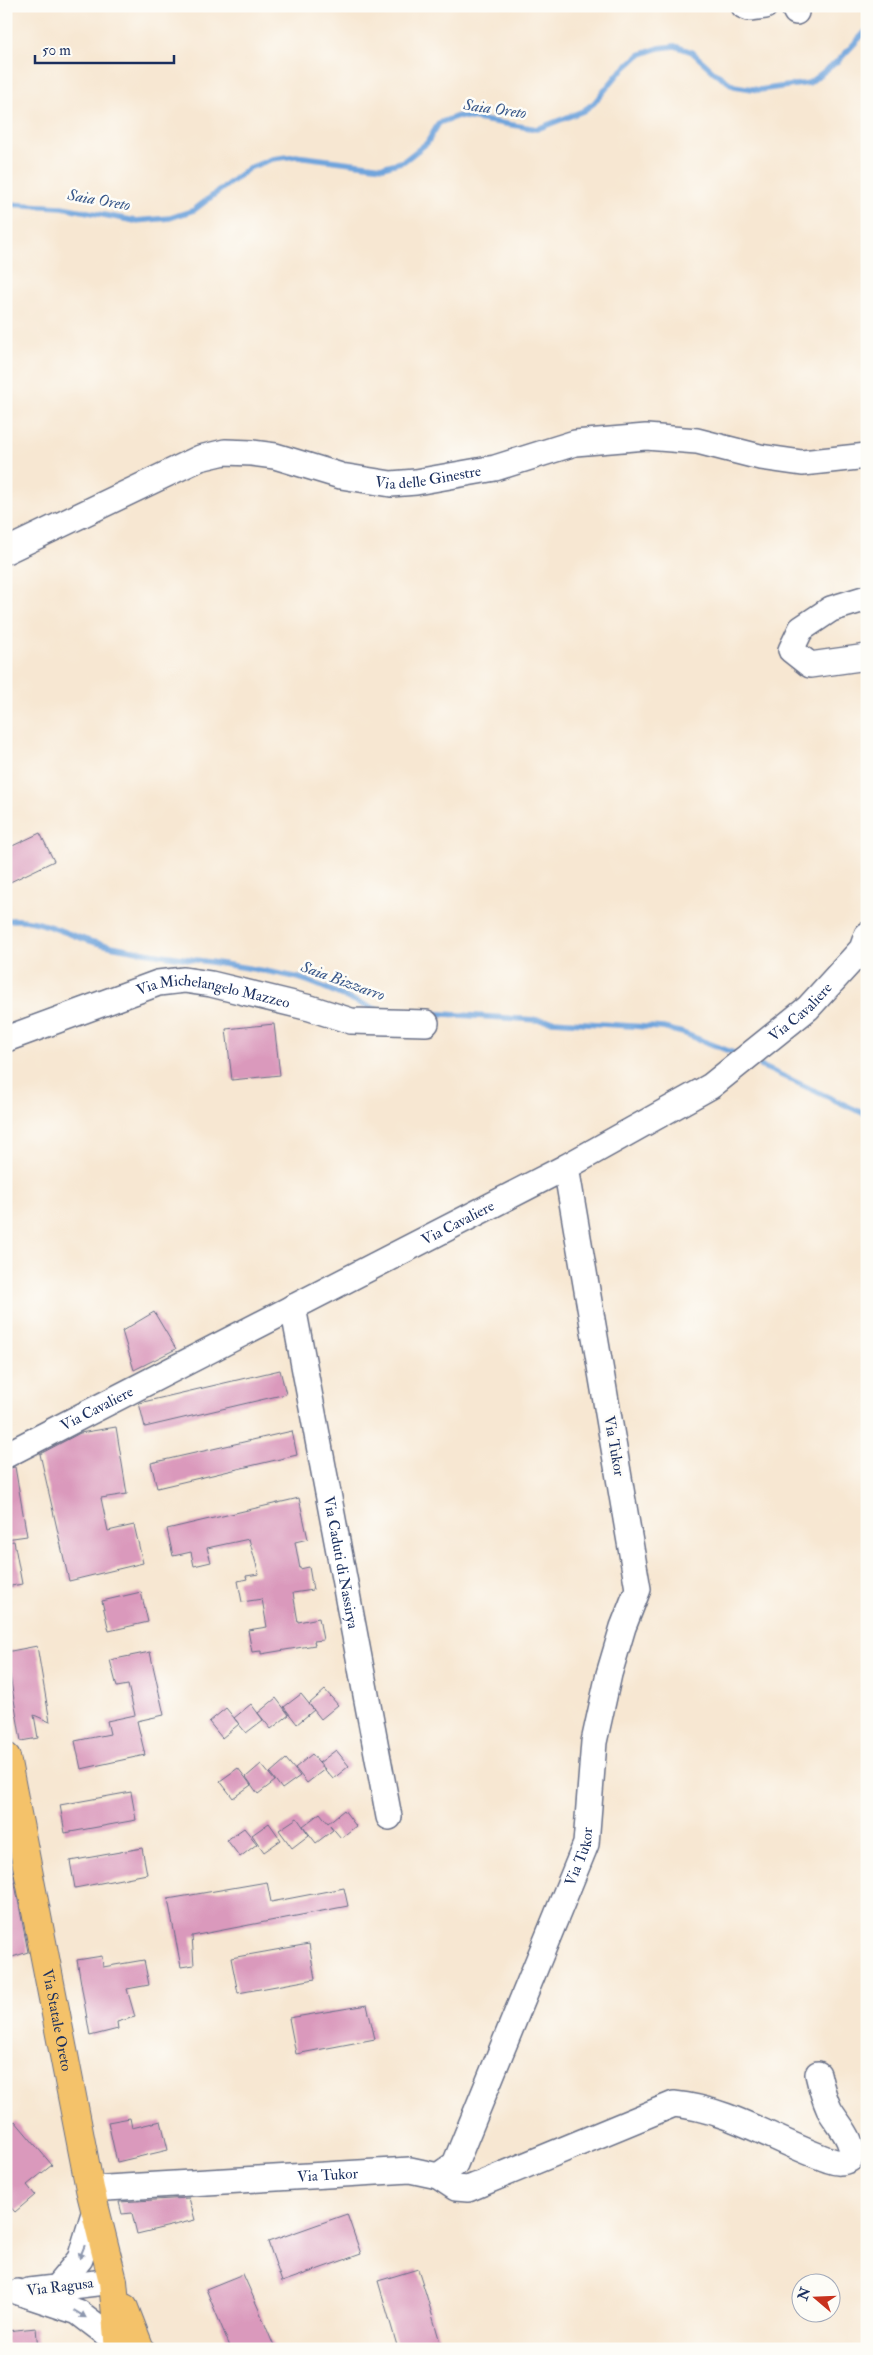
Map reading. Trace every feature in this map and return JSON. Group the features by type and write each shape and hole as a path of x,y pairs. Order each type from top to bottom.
{"main road":[{"name":"Via Statale Oreto","path":"6,1756 93,2199 113,2281 126,2348"}],"street":[{"path":"744,6 749,8 765,6"},
{"name":"Via delle Ginestre","path":"6,551 22,546 200,458 225,452 274,456 341,476 391,484 416,482 495,468 575,443 646,437 698,441 760,457 802,463 867,456"},
{"path":"867,598 831,609 800,629 791,650 810,665 867,657"},
{"name":"Via Cavaliere","path":"6,1455 566,1168 711,1086 808,1008 862,949 867,935"},
{"name":"Via Michelangelo Mazzeo","path":"6,1039 158,983 184,980 220,986 310,1008 351,1021 426,1023"},
{"name":"Via Tukor","path":"93,2199 186,2181 410,2170 438,2176 455,2164 586,1844 594,1742 609,1674 623,1626 638,1589 566,1168"},
{"name":"Via Caduti di Nassirya","path":"293,1307 389,1817"},
{"path":"438,2176 456,2188 468,2189 674,2104 692,2105 758,2128 828,2160 842,2163 850,2159 853,2152 850,2143 830,2111 822,2093 818,2074"},
{"path":"56,2288 80,2259 93,2199"},
{"name":"Via Ragusa","path":"12,2293 113,2281"},
{"path":"12,2293 78,2312 126,2348"}],"building":[{"path":"40,833 54,861 6,884 6,849"},
{"path":"274,1024 280,1075 232,1080 226,1029"},
{"path":"154,1312 176,1349 134,1370 122,1331"},
{"path":"280,1370 286,1394 145,1427 139,1403"},
{"path":"116,1427 127,1494 101,1498 108,1531 134,1525 143,1563 69,1581 40,1454 80,1433"},
{"path":"292,1431 297,1455 157,1488 151,1463"},
{"path":"15,1467 27,1536 6,1539 6,1469"},
{"path":"299,1498 308,1539 295,1542 300,1569 309,1567 313,1590 293,1593 298,1622 319,1618 323,1640 314,1641 315,1645 261,1654 261,1651 252,1652 248,1630 267,1627 262,1599 242,1602 238,1581 247,1579 246,1576 259,1574 249,1539 207,1548 211,1562 194,1566 191,1552 173,1556 167,1529"},
{"path":"14,1541 22,1584 6,1587 6,1542"},
{"path":"141,1592 148,1622 109,1631 102,1601"},
{"path":"37,1646 50,1722 34,1715 38,1738 21,1741 6,1652"},
{"path":"150,1652 164,1715 137,1721 145,1755 81,1769 75,1741 110,1734 107,1721 135,1715 128,1685 117,1687 110,1660"},
{"path":"325,1690 338,1705 321,1719 309,1704"},
{"path":"301,1694 314,1710 297,1724 284,1707"},
{"path":"276,1698 289,1715 271,1729 258,1713"},
{"path":"251,1704 263,1720 246,1733 234,1718"},
{"path":"226,1708 239,1724 222,1738 209,1722"},
{"path":"336,1750 349,1766 333,1779 319,1763"},
{"path":"312,1754 325,1769 307,1783 295,1768"},
{"path":"286,1759 300,1776 282,1789 270,1773"},
{"path":"261,1764 275,1781 258,1794 246,1777"},
{"path":"238,1768 251,1785 233,1798 220,1781"},
{"path":"131,1792 136,1820 65,1833 60,1805"},
{"path":"344,1810 356,1826 341,1838 330,1825 333,1830 316,1843 303,1826 320,1813 328,1823"},
{"path":"297,1818 309,1835 292,1848 279,1830"},
{"path":"269,1823 281,1840 264,1852 252,1835"},
{"path":"244,1828 257,1844 240,1857 227,1840"},
{"path":"142,1848 147,1874 75,1888 70,1861"},
{"path":"6,1858 10,1858 28,1952 6,1959"},
{"path":"267,1882 271,1902 344,1888 348,1906 192,1936 194,1965 181,1967 168,1899"},
{"path":"309,1944 315,1979 238,1993 231,1958"},
{"path":"102,1956 103,1967 144,1960 149,1985 127,1989 135,2017 117,2022 118,2029 90,2036 77,1960"},
{"path":"367,2005 375,2039 296,2054 289,2018"},
{"path":"130,2118 132,2128 161,2121 168,2150 117,2162 108,2122"},
{"path":"15,2121 52,2165 27,2185 35,2195 15,2212 6,2202 6,2129"},
{"path":"189,2198 195,2220 137,2234 132,2213 122,2214 119,2202"},
{"path":"347,2214 361,2254 282,2282 268,2242"},
{"path":"418,2269 442,2349 398,2349 378,2281"},
{"path":"243,2274 275,2349 231,2349 206,2289"},
{"path":"36,2328 38,2349 8,2349 6,2331"}],"waterway":[{"name":"Saia Oreto","path":"6,204 62,207 135,221 170,218 194,210 249,168 272,159 296,156 383,167 404,161 427,143 439,123 458,116 537,129 583,111 594,103 619,73 639,55 659,48 675,46 692,52 714,72 734,86 759,90 809,83 839,60 867,30"},
{"name":"Saia Bizzarro","path":"6,921 17,920 40,923 97,943 246,967 295,977 361,1004 384,1011"},
{"name":"Saia Bizzarro","path":"428,1013 663,1028 683,1033 734,1053"},
{"name":"Saia Bizzarro","path":"761,1066 867,1115"}]}
